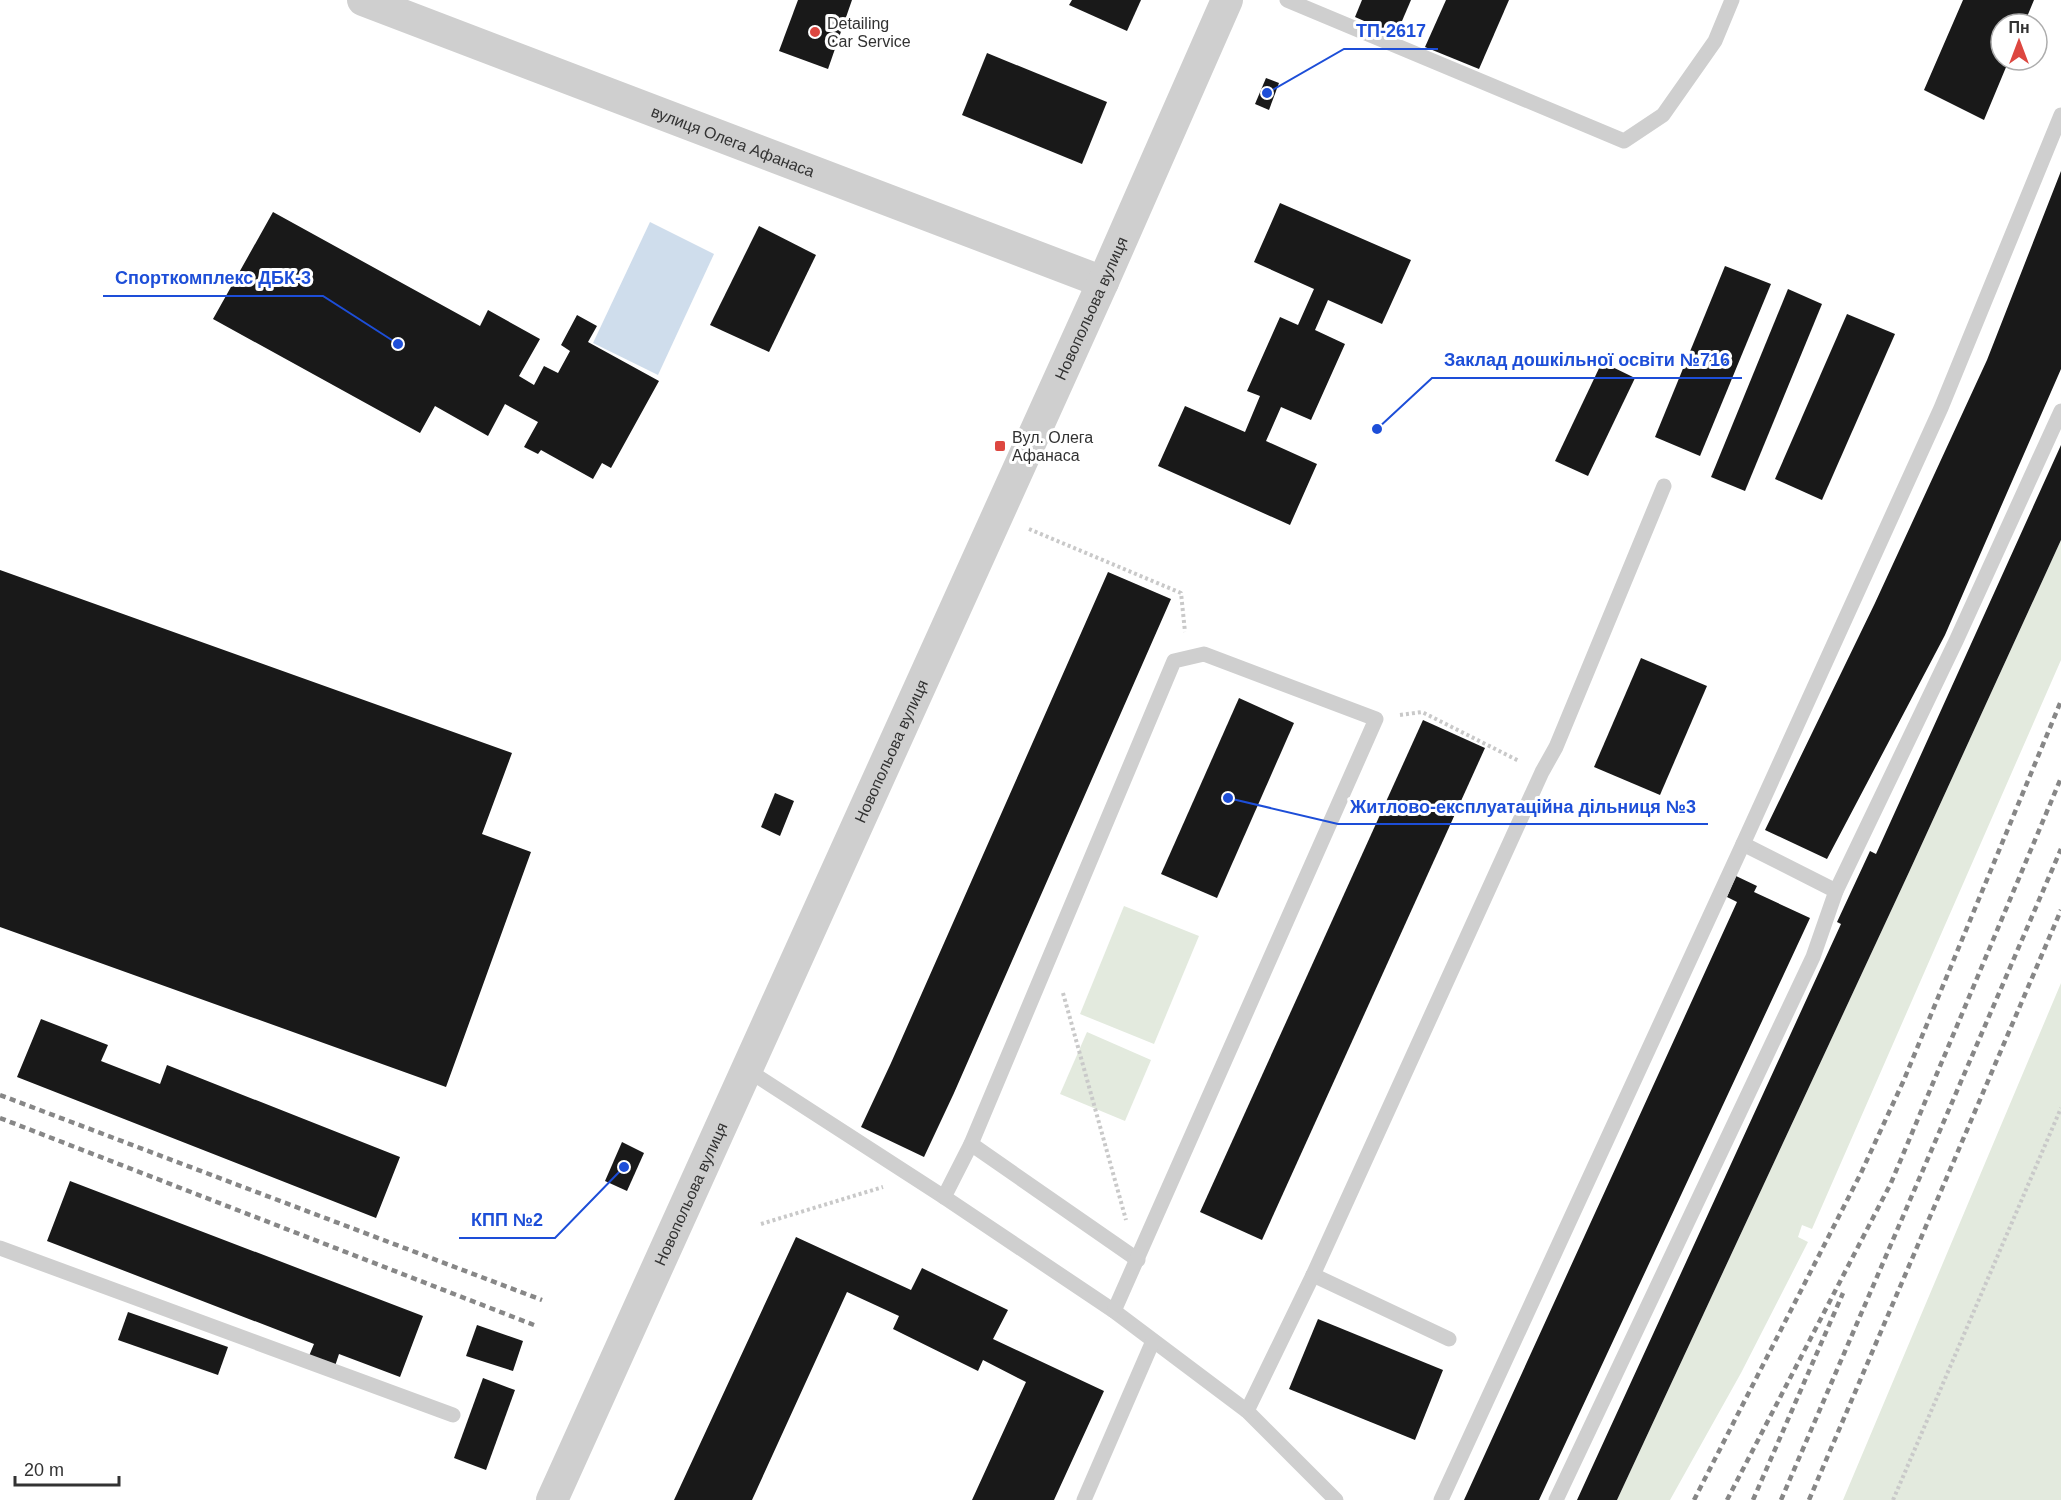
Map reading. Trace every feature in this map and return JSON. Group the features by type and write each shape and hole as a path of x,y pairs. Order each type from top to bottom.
{"street":[{"name":"вулиця Олега Афанаса","path":"363,0 1102,282"},
{"name":"Новопольова вулиця","path":"552,1500 1227,0"}],"lane":[{"path":"1287,0 1624,141 1663,115 1715,41 1732,0"},
{"path":"1441,1500 1941,408 2061,115"},
{"path":"1556,1500 1813,957 1836,891 1956,641 2061,411"},
{"path":"1247,1411 1313,1275 1542,772 1556,747 1664,486"},
{"path":"944,1197 971,1144 1174,661 1204,654 1376,719 1114,1311"},
{"path":"1743,844 1836,891"},
{"path":"747,1069 1114,1311 1247,1411 1336,1500"},
{"path":"971,1144 1138,1260"},
{"path":"0,1248 453,1415"},
{"path":"1313,1275 1449,1339"},
{"path":"1084,1500 1153,1341"}],"path":[{"path":"1029,530 1181,593 1189,658"},
{"path":"1376,719 1422,712 1542,772"},
{"path":"1052,951 1113,1177 1138,1260"},
{"path":"1893,1500 2061,1108"},
{"path":"760,1224 914,1178"}],"shaded area":[{"path":"2061,540 2061,660 1812,1229 1802,1225 1798,1237 1808,1242 1741,1373 1670,1500 1617,1500 1910,870"},
{"path":"1124,906 1199,936 1154,1044 1080,1014"},
{"path":"2061,983 2061,1500 1843,1500 2045,1021"},
{"path":"1087,1032 1151,1060 1125,1121 1060,1094"}],"water":[{"path":"650,222 714,254 658,375 593,343"}],"building":[{"path":"798,0 852,0 828,69 779,51"},
{"path":"1072,0 1141,0 1127,31 1069,5"},
{"path":"1362,0 1411,0 1396,35 1355,17"},
{"path":"1446,0 1509,0 1479,69 1425,47"},
{"path":"1963,0 2034,0 2029,12 1989,12 1989,72 2004,72 1984,120 1924,90"},
{"path":"987,53 1107,102 1082,164 962,115"},
{"path":"1266,78 1279,83 1269,110 1255,104"},
{"path":"2061,171 2061,369 1945,635 1827,859 1765,830 1875,603 1987,360"},
{"path":"1280,203 1411,260 1382,324 1328,300 1315,330 1345,344 1311,420 1281,407 1266,441 1317,464 1290,525 1158,466 1185,406 1245,432 1260,396 1247,391 1280,317 1298,325 1314,289 1254,262"},
{"path":"273,212 480,326 488,310 540,339 519,376 534,385 544,366 558,373 570,351 561,345 577,315 597,326 588,342 659,381 611,468 602,463 593,479 541,450 538,454 524,447 538,422 505,404 488,436 435,406 420,433 213,319"},
{"path":"759,226 816,255 769,352 710,325"},
{"path":"1725,266 1771,284 1700,456 1655,437"},
{"path":"1788,289 1822,304 1745,491 1711,477"},
{"path":"1847,314 1895,334 1822,500 1775,479"},
{"path":"1602,362 1635,378 1588,476 1555,461"},
{"path":"2061,445 2061,540 1910,870 1617,1500 1577,1500 1841,924 1837,922 1870,851 1876,854"},
{"path":"0,570 512,753 482,834 531,852 446,1087 0,927"},
{"path":"1108,572 1171,599 924,1157 861,1127"},
{"path":"1641,658 1707,686 1660,795 1594,767"},
{"path":"1239,698 1294,723 1217,898 1161,874"},
{"path":"1423,720 1485,748 1262,1240 1200,1212"},
{"path":"775,793 794,801 780,836 761,827"},
{"path":"1736,876 1757,886 1754,892 1810,918 1539,1500 1464,1500 1737,902 1727,897"},
{"path":"41,1019 108,1045 101,1061 160,1084 167,1065 400,1157 376,1218 17,1077"},
{"path":"622,1142 644,1153 627,1191 605,1181"},
{"path":"70,1181 423,1316 400,1377 339,1354 335,1366 309,1356 314,1344 47,1241"},
{"path":"796,1237 911,1290 922,1268 1008,1310 993,1339 1104,1391 1054,1500 972,1500 1026,1382 983,1360 978,1371 893,1329 899,1316 847,1292 752,1500 674,1500"},
{"path":"128,1312 228,1347 218,1375 118,1340"},
{"path":"1318,1319 1443,1370 1415,1440 1289,1389"},
{"path":"477,1325 523,1341 513,1371 466,1356"},
{"path":"483,1378 515,1390 486,1470 454,1458"}],"railway":[{"path":"1694,1500 1861,1173 1903,1082 2061,701"},
{"path":"1727,1500 1891,1183 2061,778"},
{"path":"1781,1500 2061,849"},
{"path":"1809,1500 2061,910"},
{"path":"0,1095 542,1300"},
{"path":"0,1118 534,1325"},
{"path":"1753,1500 1843,1293"}],"place":[{"name":"Detailing Car Service","path":"815,32"},
{"name":"ТП-2617","path":"1267,93"},
{"name":"Спорткомплекс ДБК-3","path":"398,344"},
{"name":"Заклад дошкільної освіти №716","path":"1377,429"},
{"name":"Вул. Олега Афанаса","path":"1000,446"},
{"name":"Житлово-експлуатаційна дільниця №3","path":"1228,798"},
{"name":"КПП №2","path":"624,1167"}]}
